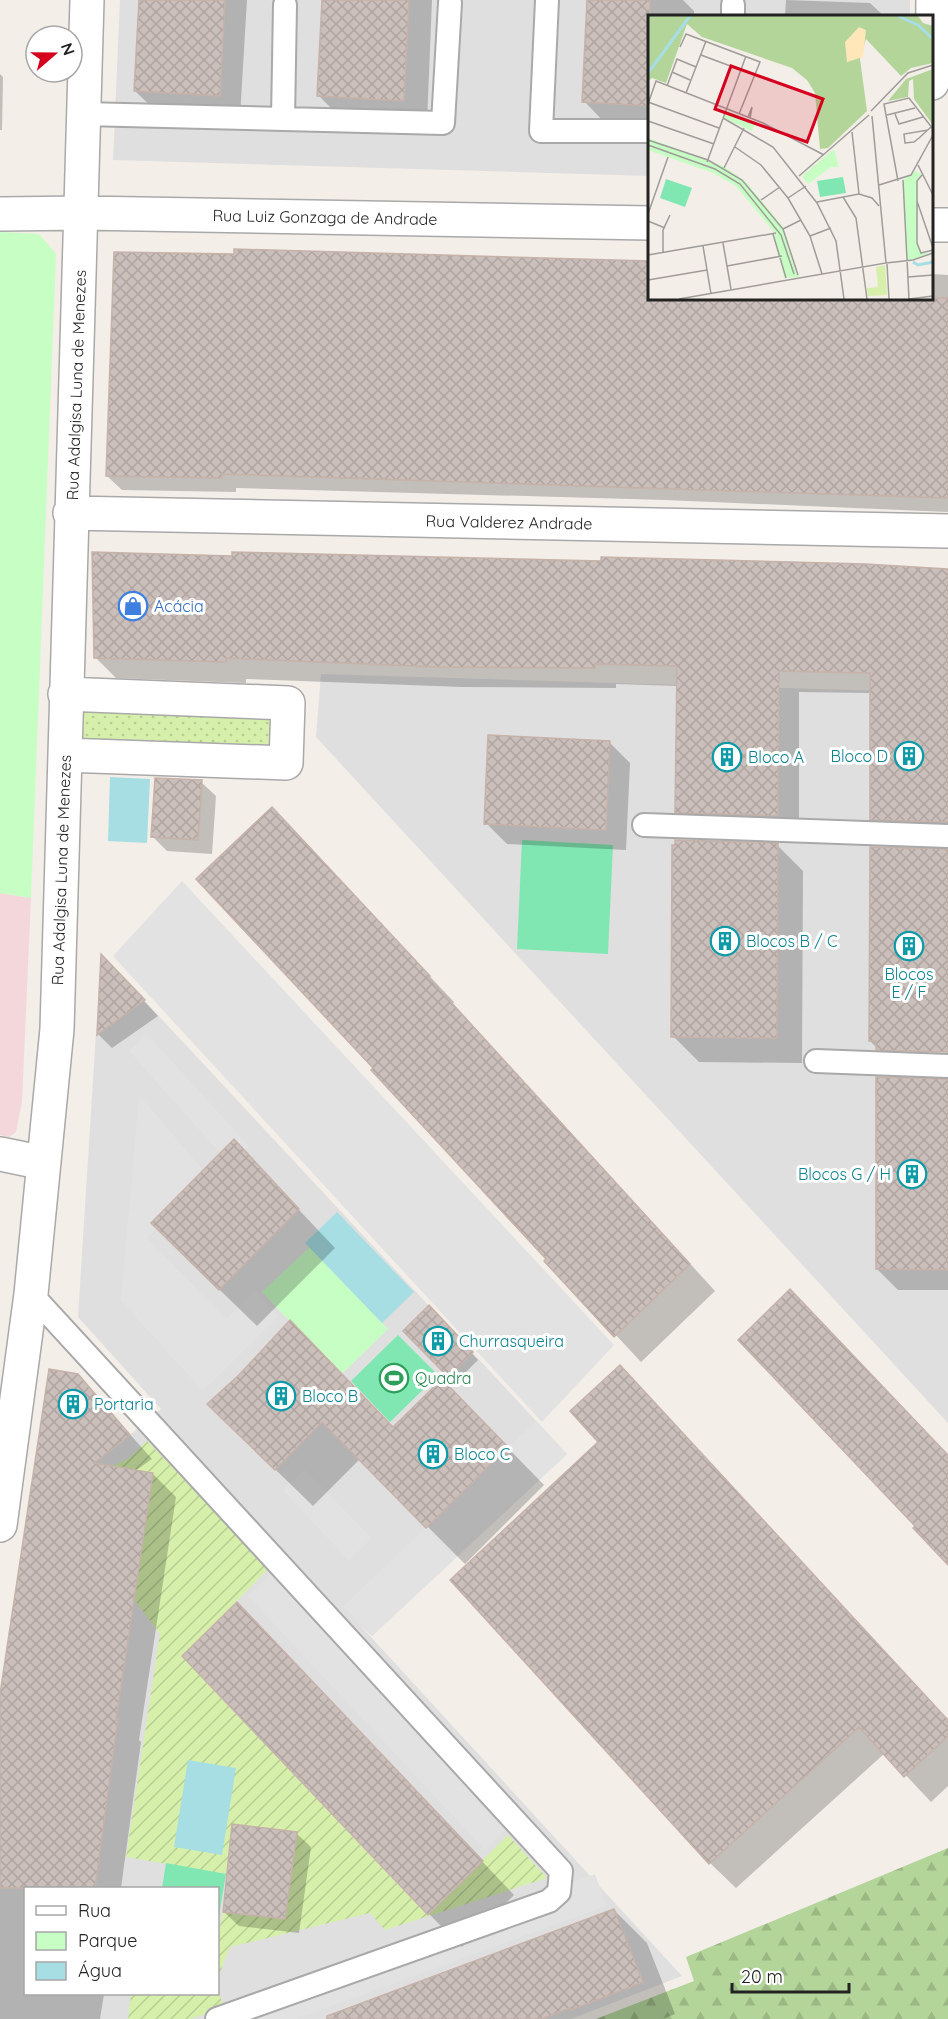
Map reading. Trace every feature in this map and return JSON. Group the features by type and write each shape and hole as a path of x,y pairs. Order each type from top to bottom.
{"street":[{"name":"Rua Adalgisa Luna de Menezes","path":"0,1525 31,1294 57,1029 70,513 83,213 87,0"},
{"path":"933,0 933,15"},
{"name":"Rua Luiz Gonzaga de Andrade","path":"0,214 83,213 648,222"},
{"name":"Rua Valderez Andrade","path":"70,513 948,531"},
{"path":"65,694 288,703 286,763 65,755"},
{"path":"0,1154 44,1163"}],"lane":[{"path":"547,0 541,131 648,131"},
{"path":"84,114 443,123 450,3"},
{"path":"283,119 285,5"},
{"path":"644,825 948,836"},
{"path":"816,1061 948,1065"},
{"path":"31,1294 561,1871 559,1892 549,1901 217,2019"}],"shaded area":[{"path":"120,0 910,0 910,15 648,15 648,176 113,160"},
{"path":"321,674 948,693 948,1423 316,737"},
{"path":"182,881 614,1345 542,1422 113,956"},
{"path":"0,893 31,898 22,1102 16,1132 9,1137 0,1135"},
{"path":"101,954 567,1454 372,1636 359,1624 682,1976 571,2019 0,2019 0,1694 49,1369 78,1374 130,1435 161,1409 78,1317"},
{"path":"146,1033 249,1146 229,1163 129,1051"},
{"path":"139,1095 208,1176 147,1238 226,1319 255,1291 278,1317 203,1391 121,1301"},
{"path":"536,1421 567,1454 372,1636 343,1607"},
{"path":"305,1469 371,1538 349,1561 283,1490"},
{"path":"275,1570 512,1824 485,1850 248,1596"},
{"path":"595,1874 606,1906 296,2019 197,2019"}],"green space":[{"path":"0,232 39,234 56,254 31,898 0,893"},
{"path":"65,694 288,703 286,763 65,755"},
{"path":"522,840 613,845 608,954 517,949"},
{"path":"310,1247 388,1329 341,1375 262,1292"},
{"name":"Quadra","path":"398,1335 438,1375 390,1422 351,1381"},
{"path":"147,1441 270,1567 182,1657 427,1915 508,1835 547,1878 385,1930 370,1913 230,1947 219,1975 219,1930 223,1912 285,1919 297,1832 232,1824 226,1874 126,1857 160,1634 134,1599 153,1473 112,1466 128,1459"},
{"path":"948,1848 948,2019 596,2019 694,1981 686,1957"},
{"path":"166,1863 226,1874 219,1916 219,1887 162,1887"},
{"path":"219,1992 224,2008 190,2019 128,2019 131,1995 219,1995"}],"water":[{"path":"110,777 150,779 147,843 108,841"},
{"path":"337,1212 414,1292 382,1323 305,1243"},
{"path":"188,1760 236,1768 222,1855 174,1847"}],"building":[{"path":"139,0 225,0 220,96 134,91"},
{"path":"322,0 409,0 404,101 317,96"},
{"path":"587,0 650,0 648,106 582,102"},
{"path":"234,249 648,261 648,300 933,300 933,298 948,298 948,498 222,474 222,478 106,476 114,252 234,254"},
{"path":"92,552 232,556 232,552 601,561 601,557 865,564 948,569 948,822 870,820 870,673 779,671 778,816 675,813 677,666 595,664 595,668 440,667 226,658 226,662 94,658"},
{"path":"488,735 610,741 606,830 484,824"},
{"path":"155,778 202,780 198,840 151,837"},
{"path":"272,807 430,976 428,977 690,1264 614,1337 544,1261 546,1259 371,1070 373,1068 196,879"},
{"name":"Blocos B / C","path":"675,840 778,843 777,1038 671,1037 672,845 675,845"},
{"name":"Blocos E / F","path":"870,847 948,849 948,1052 876,1050 876,1041 869,1041"},
{"path":"101,954 145,1000 97,1035"},
{"name":"Blocos G / H","path":"876,1077 948,1079 948,1270 876,1269"},
{"path":"234,1139 299,1209 219,1290 151,1223"},
{"path":"790,1289 948,1455 948,1565 913,1528 915,1526 738,1340"},
{"name":"Churrasqueira","path":"429,1305 473,1352 448,1377 403,1331"},
{"path":"290,1320 393,1427 442,1379 508,1447 426,1528 322,1422 275,1470 207,1404 239,1375"},
{"path":"620,1365 948,1720 948,1736 904,1777 859,1727 709,1864 450,1580 598,1442 570,1411"},
{"path":"49,1369 78,1374 130,1435 94,1463 153,1473 116,1720 118,1718 95,1887 0,1888 0,1694"},
{"path":"237,1602 483,1861 428,1915 182,1656"},
{"path":"232,1824 297,1832 285,1919 223,1912"},
{"path":"614,1909 643,1982 571,2010 570,2008 541,2019 327,2019 327,2016"}],"place":[{"name":"Acácia","path":"133,606"},
{"name":"Bloco D","path":"909,756"},
{"name":"Bloco A","path":"727,757"},
{"name":"Blocos B / C","path":"725,941"},
{"name":"Blocos E / F","path":"909,946"},
{"name":"Blocos G / H","path":"912,1174"},
{"name":"Churrasqueira","path":"438,1341"},
{"name":"Quadra","path":"394,1378"},
{"name":"Bloco B","path":"281,1396"},
{"name":"Portaria","path":"73,1404"},
{"name":"Bloco C","path":"433,1454"}]}
